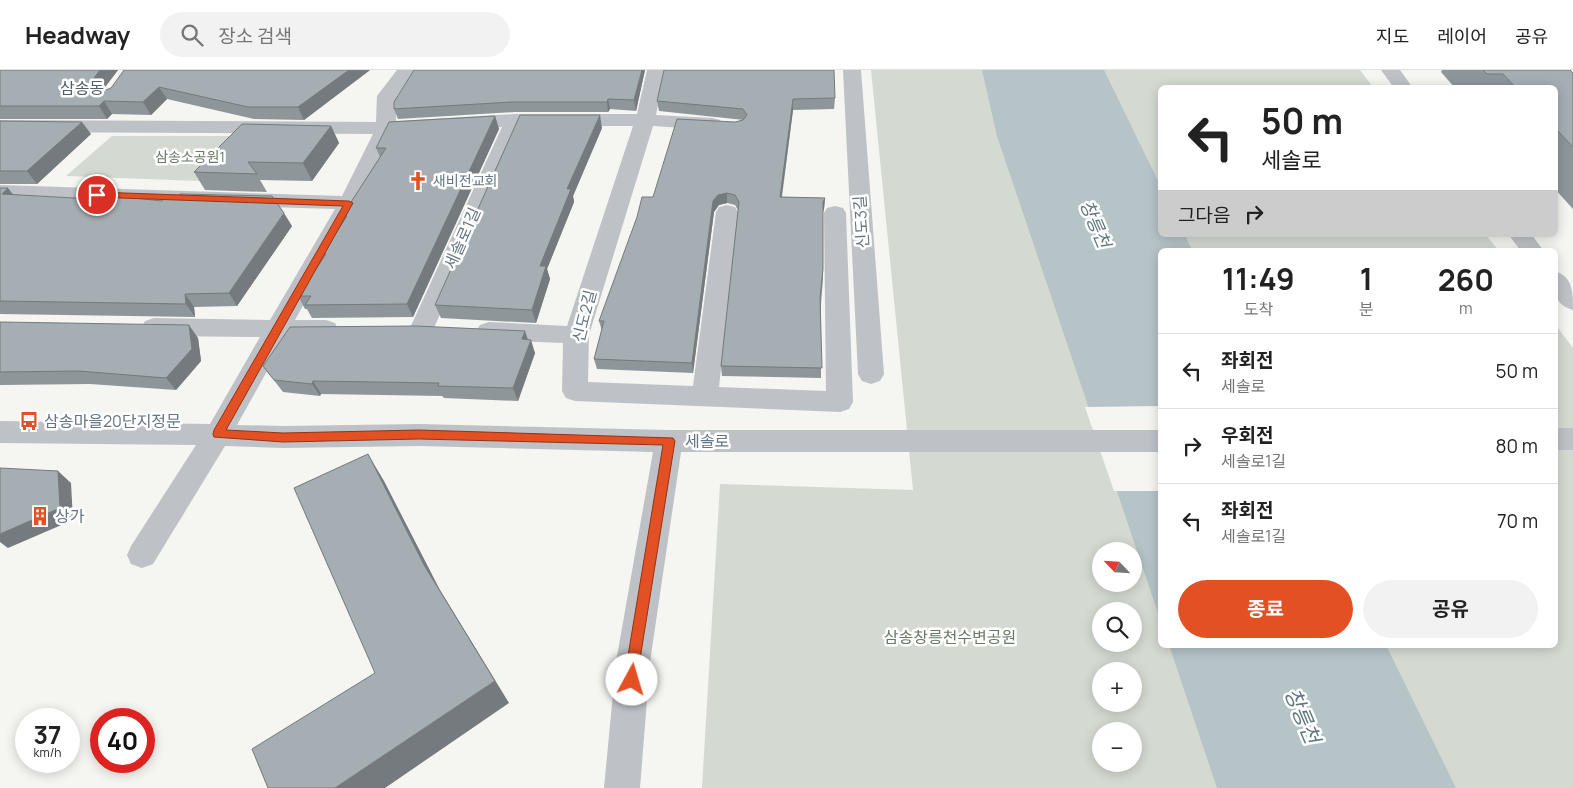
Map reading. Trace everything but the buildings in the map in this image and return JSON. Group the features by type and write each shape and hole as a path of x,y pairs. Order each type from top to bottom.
{"street":[{"path":"142,555 218,434 349,203 386,128 386,96 406,70"},
{"name":"신도2길","path":"656,70 645,120 576,335 575,391 840,402"},
{"name":"신도3길","path":"852,70 871,374"},
{"path":"1390,70 1402,85"},
{"path":"0,126 386,128 515,120 645,120 727,125"},
{"name":"세솔로1길","path":"515,120 412,328 576,335"},
{"path":"0,192 349,203"},
{"path":"705,396 727,212"},
{"name":"신도3길","path":"835,212 840,402"},
{"path":"1522,237 1530,248"},
{"path":"1558,283 1573,302"},
{"path":"129,326 345,329"},
{"name":"세솔로","path":"0,432 218,434 283,437 419,435 669,441 934,443 1158,441"},
{"path":"1558,439 1573,439"},
{"path":"622,788 633,662 669,441"}],"green space":[{"name":"삼송창릉천수변공원","path":"871,70 1360,70 1371,85 1158,85 1158,237 1488,237 1496,248 1158,248 1158,648 1558,648 1558,328 1573,348 1573,788 702,788 720,484 913,490"},
{"name":"삼송소공원1","path":"112,136 237,136 199,181 66,176"}],"water":[{"name":"창릉천","path":"982,70 1104,70 1158,181 1158,237 1186,237 1191,248 1158,248 1158,613 1142,566 1142,542 1134,542 997,136"},
{"name":"창릉천","path":"1170,648 1387,648 1456,788 1217,788"}],"pier":[{"path":"1158,406 1158,491 1114,491 1085,407"}],"place":[{"name":"새비전교회","path":"418,181"},
{"name":"삼송마을20단지정문","path":"29,421"},
{"name":"상가","path":"40,516"}],"district":[{"name":"삼송동","path":"82,88"}],"route":[{"path":"97,195 349,203 218,434 283,437 419,435 558,437 669,441 663,468 633,662 632,680"}]}
